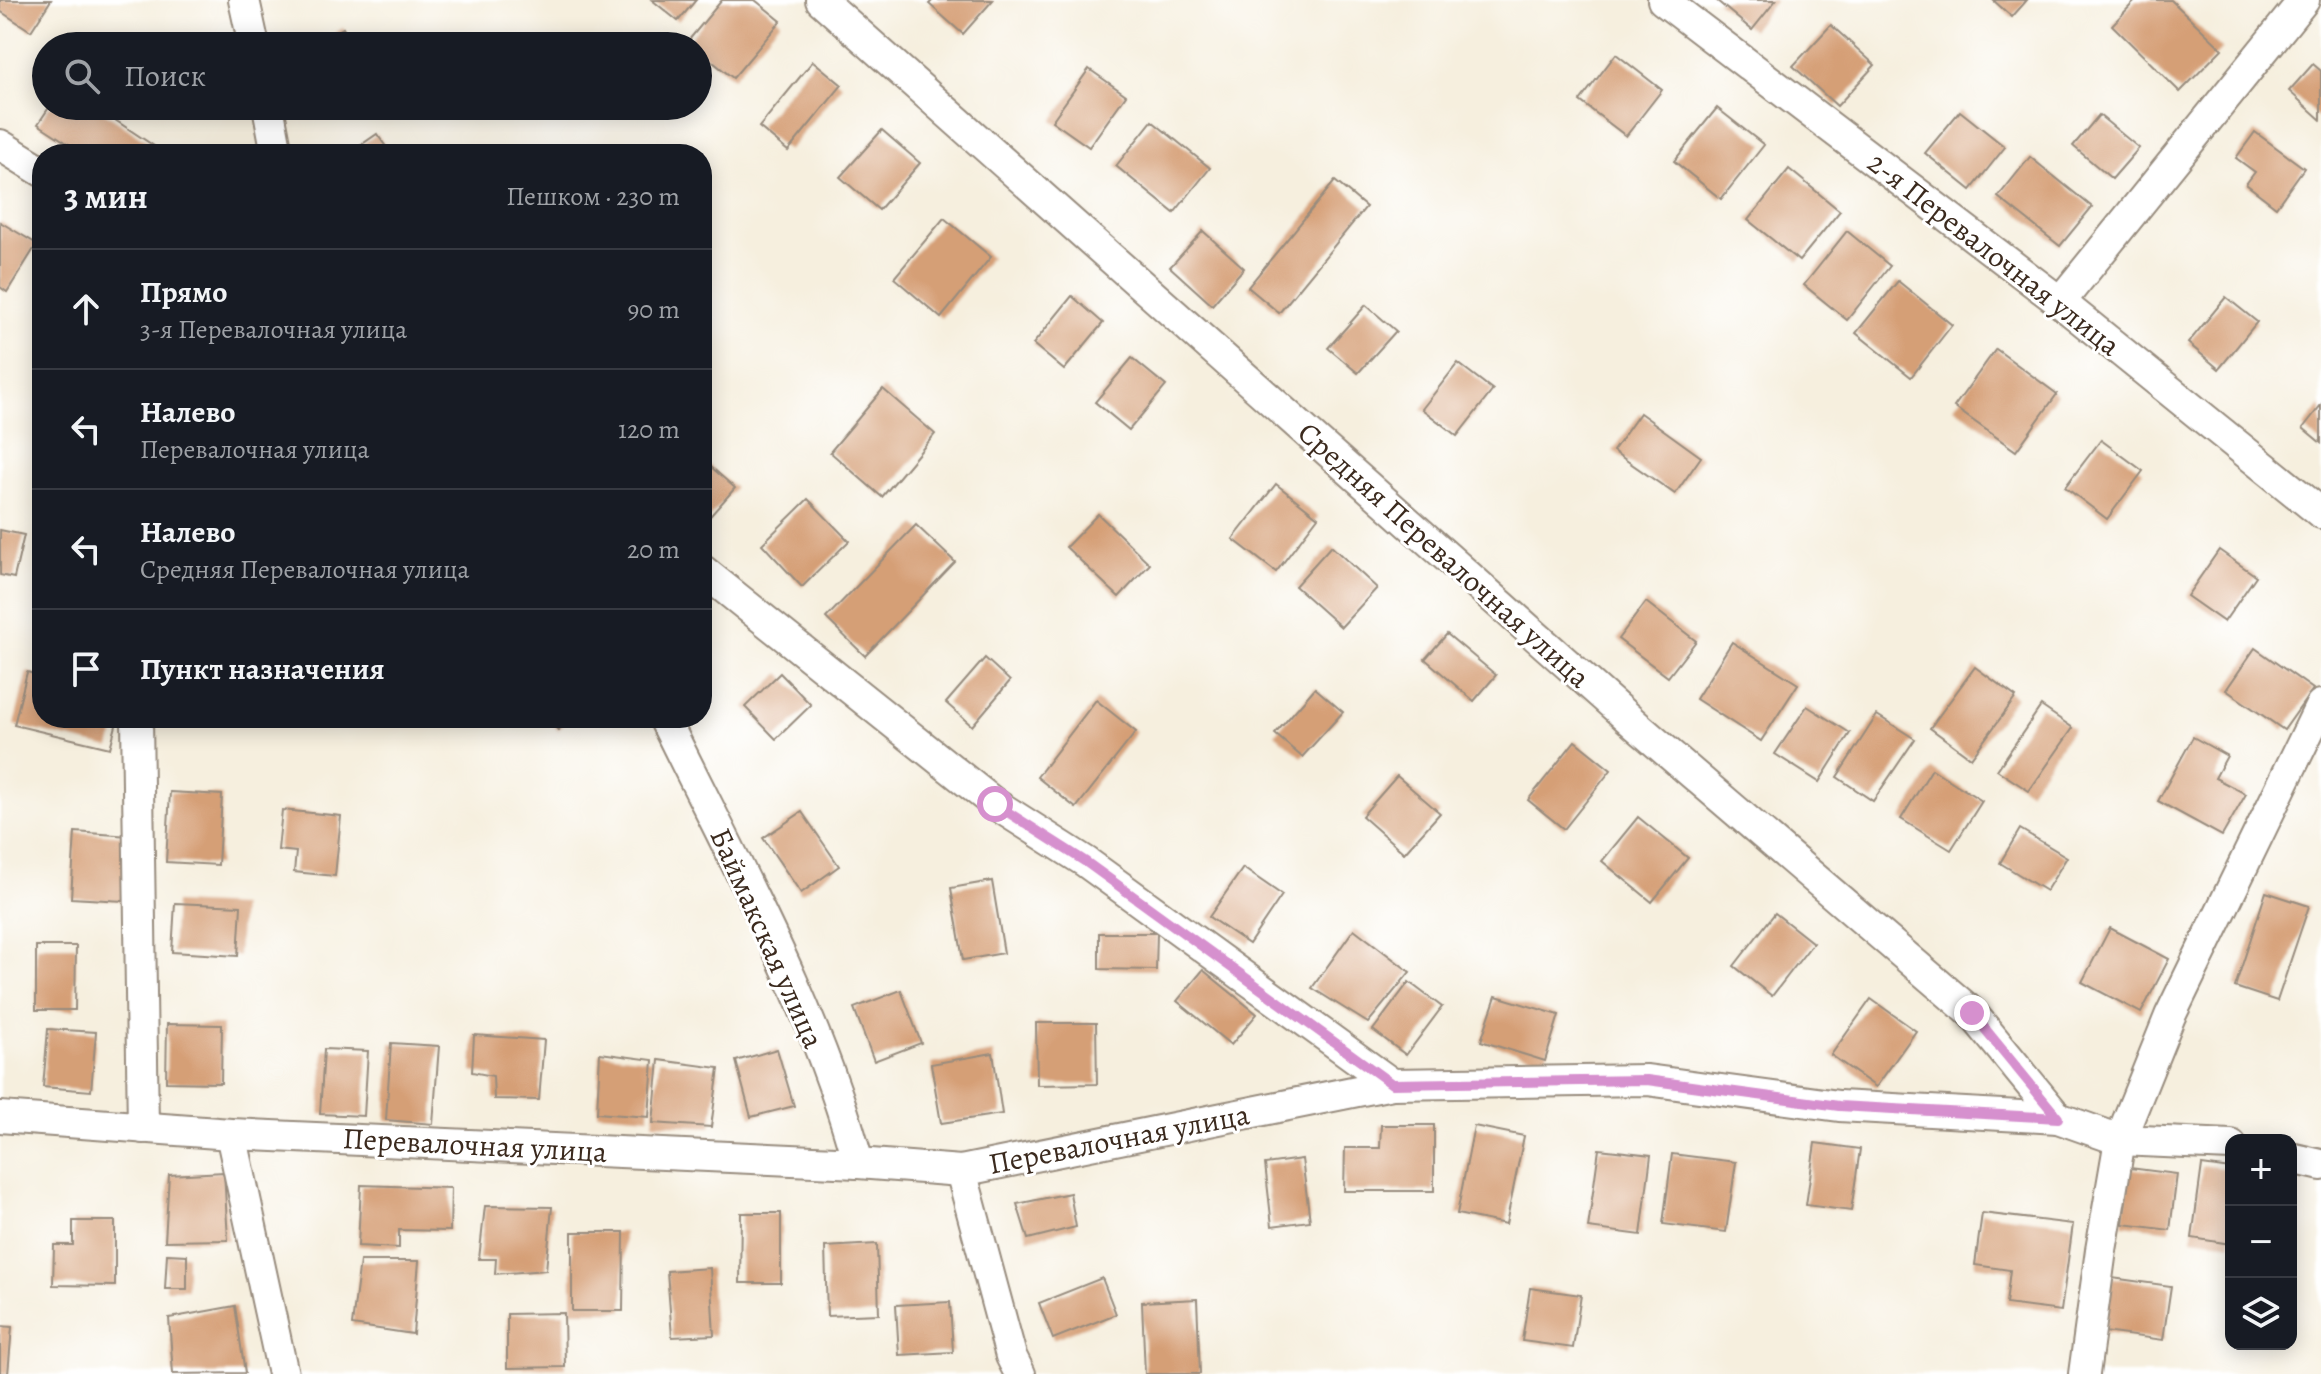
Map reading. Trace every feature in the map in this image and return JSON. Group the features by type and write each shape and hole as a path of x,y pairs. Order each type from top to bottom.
{"street":[{"path":"244,0 251,32"},
{"name":"Средняя Перевалочная улица","path":"821,0 1638,727 1972,1013 2058,1118"},
{"name":"2-я Перевалочная улица","path":"1663,0 2060,302 2321,513"},
{"path":"2060,302 2304,0"},
{"path":"271,120 275,144"},
{"path":"0,145 32,165"},
{"path":"712,578 995,804 1086,862 1392,1084"},
{"path":"2084,1374 2120,1140 2170,1016 2321,705"},
{"path":"137,728 143,1128"},
{"name":"Баймакская улица","path":"669,728 785,965 846,1118 858,1163"},
{"name":"Перевалочная улица","path":"0,1117 231,1134 858,1163 961,1171 1392,1084 1647,1080 1839,1106 2058,1118 2120,1140 2225,1145"},
{"path":"231,1134 283,1374"},
{"path":"2297,1159 2321,1165"},
{"path":"961,1171 1011,1356 1020,1374"}],"building":[{"path":"0,0 51,0 31,31 0,11"},
{"path":"652,0 696,0 678,21"},
{"path":"722,0 755,0 781,21 733,78 712,61 712,32 695,32"},
{"path":"933,0 993,0 963,34 929,4"},
{"path":"1716,0 1776,0 1752,30"},
{"path":"1993,0 2027,0 2012,17"},
{"path":"2136,0 2171,0 2222,49 2180,92 2112,25"},
{"path":"1831,25 1875,65 1837,106 1793,66"},
{"path":"1616,54 1662,90 1626,136 1580,101"},
{"path":"813,61 842,85 788,151 759,127"},
{"path":"2313,64 2321,71 2321,120 2289,91"},
{"path":"1089,69 1126,95 1089,147 1052,121"},
{"path":"1717,108 1764,145 1721,199 1674,161"},
{"path":"1960,111 2005,147 1971,190 1925,153"},
{"path":"2099,115 2139,148 2112,179 2073,146"},
{"path":"41,120 115,120 151,144 69,144 38,124"},
{"path":"1152,121 1210,168 1174,213 1116,166"},
{"path":"882,130 920,163 879,210 840,177"},
{"path":"2255,132 2304,168 2276,207 2246,184 2255,172 2236,158"},
{"path":"377,134 384,144 362,144"},
{"path":"2030,157 2092,207 2060,246 1998,197"},
{"path":"1789,169 1840,211 1799,261 1748,220"},
{"path":"1335,181 1366,207 1279,313 1248,287"},
{"path":"944,218 991,257 941,318 894,278"},
{"path":"0,222 32,241 32,252 7,292 0,287"},
{"path":"1203,231 1244,268 1212,305 1170,267"},
{"path":"1847,231 1890,266 1847,320 1804,285"},
{"path":"1898,281 1952,325 1911,377 1856,333"},
{"path":"1072,296 1103,323 1064,370 1033,344"},
{"path":"2226,297 2257,322 2219,369 2188,343"},
{"path":"1366,305 1396,331 1358,373 1328,348"},
{"path":"1996,349 2057,394 2016,451 1954,407"},
{"path":"1132,358 1166,386 1129,430 1095,402"},
{"path":"1458,363 1493,390 1457,436 1422,409"},
{"path":"883,389 935,434 882,497 830,452"},
{"path":"2321,405 2321,443 2303,428"},
{"path":"1640,413 1701,457 1675,494 1613,451"},
{"path":"2101,440 2143,471 2107,519 2065,487"},
{"path":"712,468 735,488 712,514"},
{"path":"1276,484 1318,517 1276,572 1233,539"},
{"path":"808,499 849,541 802,587 762,544"},
{"path":"1098,514 1150,564 1119,597 1066,547"},
{"path":"916,525 955,562 865,656 826,618"},
{"path":"0,530 24,535 14,578 0,575"},
{"path":"1331,546 1377,588 1341,627 1295,586"},
{"path":"2219,550 2256,576 2224,622 2187,596"},
{"path":"1646,602 1696,641 1668,677 1618,639"},
{"path":"1447,634 1496,675 1474,701 1425,659"},
{"path":"1732,642 1798,684 1761,741 1696,699"},
{"path":"2255,648 2313,689 2284,730 2226,690"},
{"path":"985,658 1010,681 972,726 946,703"},
{"path":"1975,667 2016,697 1971,758 1930,728"},
{"path":"27,672 32,673 32,728 115,728 110,748 14,725"},
{"path":"780,673 811,705 776,739 745,707"},
{"path":"1315,688 1343,712 1302,757 1275,734"},
{"path":"1096,700 1136,732 1076,808 1037,777"},
{"path":"1807,706 1850,733 1819,782 1775,754"},
{"path":"2041,706 2073,728 2029,791 1997,770"},
{"path":"1877,715 1915,739 1873,801 1837,777"},
{"path":"2193,737 2227,756 2215,778 2246,794 2222,836 2158,801"},
{"path":"1575,741 1611,770 1564,829 1528,800"},
{"path":"1932,769 1982,801 1951,850 1901,819"},
{"path":"1397,776 1440,813 1404,853 1362,816"},
{"path":"170,792 222,795 218,865 166,862"},
{"path":"282,810 341,816 335,876 294,872 296,852 278,850"},
{"path":"802,812 839,866 801,893 763,838"},
{"path":"1638,817 1688,858 1652,902 1602,861"},
{"path":"2020,829 2067,857 2046,891 2000,863"},
{"path":"75,832 129,836 124,901 71,898"},
{"path":"1243,868 1282,895 1249,944 1209,917"},
{"path":"992,881 1004,953 963,960 951,888"},
{"path":"2266,892 2309,906 2277,1001 2235,987"},
{"path":"175,903 241,906 238,956 172,952"},
{"path":"1775,913 1813,943 1772,996 1734,966"},
{"path":"2110,928 2169,959 2141,1013 2082,982"},
{"path":"1354,929 1410,972 1368,1023 1312,988"},
{"path":"1099,933 1157,933 1156,970 1099,969"},
{"path":"36,946 76,946 75,1010 36,1010"},
{"path":"1203,970 1257,1014 1231,1045 1177,1001"},
{"path":"1409,982 1442,1007 1406,1055 1373,1030"},
{"path":"901,990 921,1043 874,1061 854,1008"},
{"path":"1496,996 1559,1015 1545,1061 1481,1041"},
{"path":"1871,999 1916,1031 1876,1087 1831,1055"},
{"path":"1036,1023 1096,1023 1097,1084 1037,1085"},
{"path":"167,1024 222,1025 221,1083 166,1082"},
{"path":"48,1029 96,1032 91,1091 43,1087"},
{"path":"474,1035 544,1040 539,1100 494,1099 493,1076 472,1072"},
{"path":"391,1043 439,1046 433,1124 386,1120"},
{"path":"324,1049 368,1051 364,1116 320,1114"},
{"path":"777,1049 794,1106 751,1117 736,1061"},
{"path":"600,1053 653,1060 649,1117 597,1113"},
{"path":"993,1053 1002,1114 941,1123 931,1064"},
{"path":"659,1060 719,1068 711,1127 653,1123"},
{"path":"1381,1125 1434,1125 1434,1191 1344,1191 1345,1148 1380,1148"},
{"path":"1474,1126 1524,1136 1506,1224 1457,1214"},
{"path":"1815,1143 1860,1149 1851,1211 1806,1205"},
{"path":"1599,1149 1651,1155 1641,1235 1588,1228"},
{"path":"1672,1154 1736,1162 1726,1232 1663,1224"},
{"path":"1302,1159 1310,1221 1272,1226 1265,1164"},
{"path":"2202,1165 2225,1168 2225,1243 2192,1238"},
{"path":"2130,1168 2177,1174 2170,1230 2123,1224"},
{"path":"224,1172 228,1240 165,1241 169,1175"},
{"path":"361,1185 451,1188 450,1231 399,1230 399,1248 358,1246"},
{"path":"1070,1193 1076,1227 1028,1239 1017,1204"},
{"path":"485,1206 552,1207 546,1270 495,1274 496,1259 479,1259"},
{"path":"741,1213 781,1213 781,1283 740,1283"},
{"path":"1982,1213 2073,1224 2061,1311 2006,1304 2010,1270 1975,1265"},
{"path":"73,1221 115,1221 115,1286 53,1285 54,1245 73,1245"},
{"path":"572,1232 624,1232 623,1311 572,1311"},
{"path":"877,1244 879,1314 827,1316 825,1247"},
{"path":"167,1254 187,1255 187,1289 165,1289"},
{"path":"360,1261 419,1261 413,1334 352,1325"},
{"path":"710,1268 714,1335 672,1337 667,1271"},
{"path":"1102,1278 1116,1314 1053,1339 1039,1303"},
{"path":"2112,1278 2171,1286 2163,1340 2104,1332"},
{"path":"1530,1288 1581,1295 1573,1348 1522,1341"},
{"path":"1197,1299 1200,1374 1145,1374 1142,1302"},
{"path":"950,1302 953,1352 899,1355 896,1305"},
{"path":"235,1306 245,1373 173,1374 169,1318"},
{"path":"564,1313 565,1367 507,1368 507,1314"},
{"path":"0,1326 12,1327 8,1374 0,1373"}],"route":[{"path":"995,804 1086,862 1392,1084 1647,1080 1839,1106 2058,1118 1972,1013"}]}
